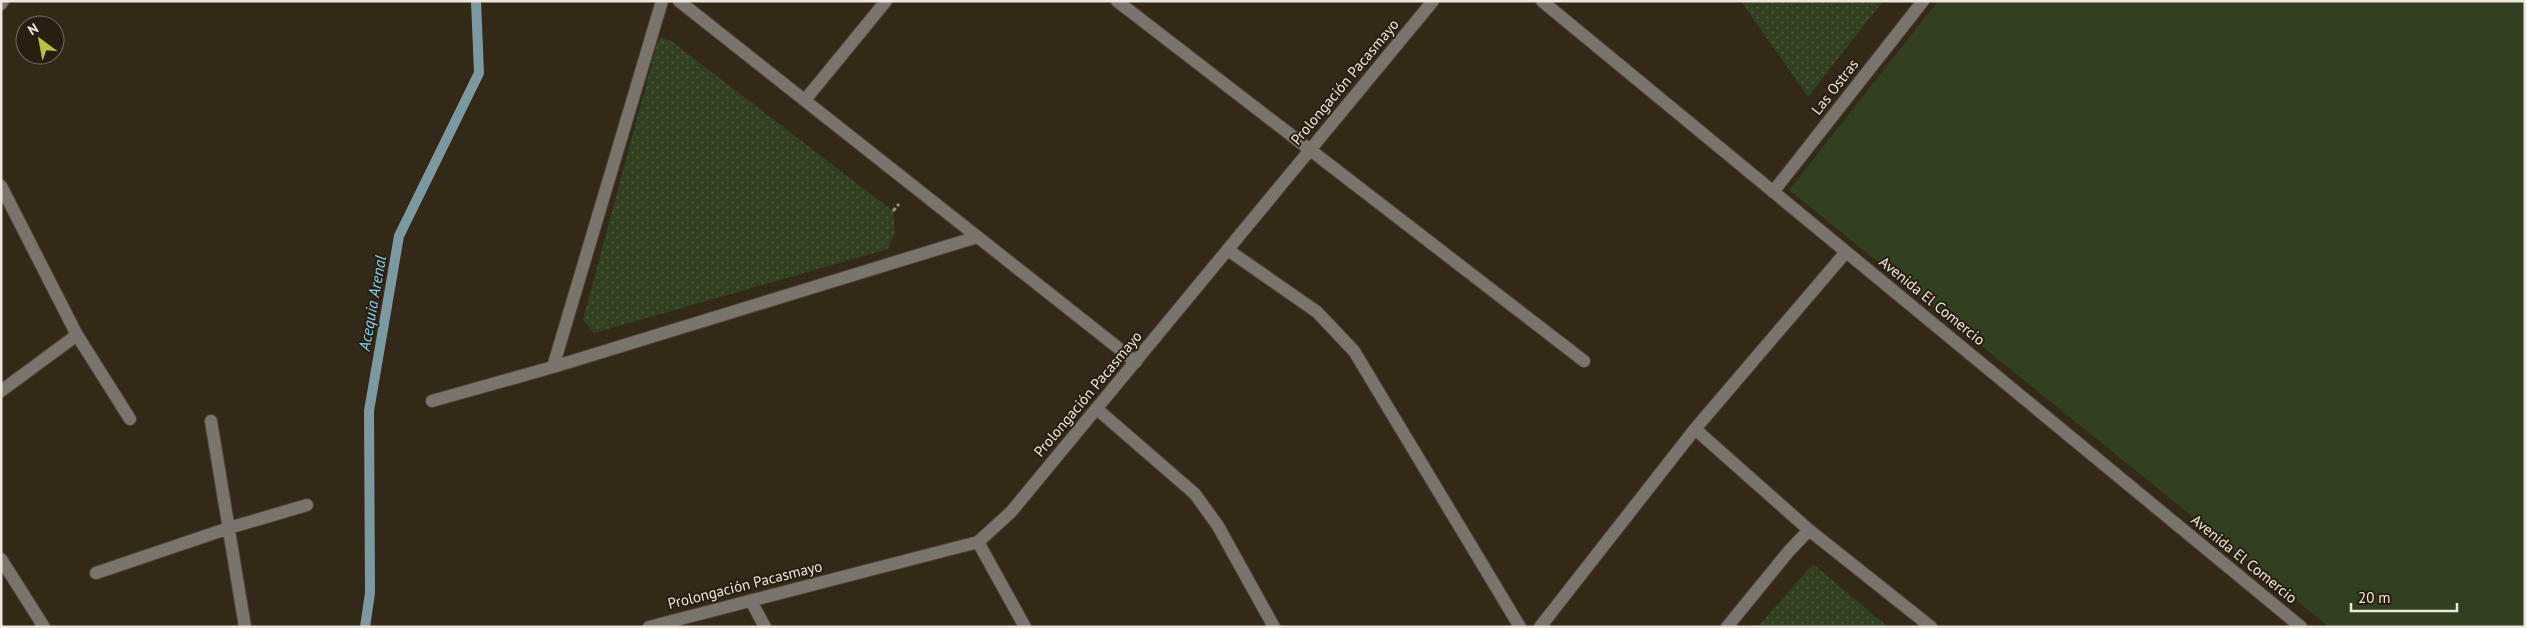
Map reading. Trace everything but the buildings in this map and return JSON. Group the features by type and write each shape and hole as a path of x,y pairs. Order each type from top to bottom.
{"street":[{"path":"553,367 662,1"},
{"path":"679,1 1136,362"},
{"path":"806,100 886,1"},
{"path":"1117,1 1309,151 1584,361"},
{"name":"Prolongación Pacasmayo","path":"650,627 978,542 1011,512 1433,1"},
{"name":"Avenida El Comercio","path":"1542,1 2301,627"},
{"name":"Las Ostras","path":"1773,192 1923,1"},
{"path":"1,186 77,335 130,420"},
{"path":"432,401 553,367 977,237"},
{"path":"1228,250 1317,312 1354,351 1520,627"},
{"path":"1540,627 1696,429 1846,252"},
{"path":"1,392 77,335"},
{"path":"1097,409 1195,494 1218,526 1274,627"},
{"path":"211,421 245,627"},
{"path":"1696,429 1809,530 1931,627"},
{"path":"96,573 229,528 307,505"},
{"path":"1727,627 1789,551 1809,530"},
{"path":"978,542 1025,627"},
{"path":"1,559 44,627"},
{"path":"750,601 766,627"}],"green space":[{"path":"1741,1 1883,1 1808,97"},
{"path":"1938,1 2525,1 2525,627 2329,627 1789,190"},
{"path":"661,37 671,41 893,211 895,233 888,249 594,333 583,320 657,44"},
{"path":"1813,564 1888,627 1758,627"}],"waterway":[{"name":"Acequia Arenal","path":"365,627 370,593 369,411 399,236 479,73 476,1"}]}
